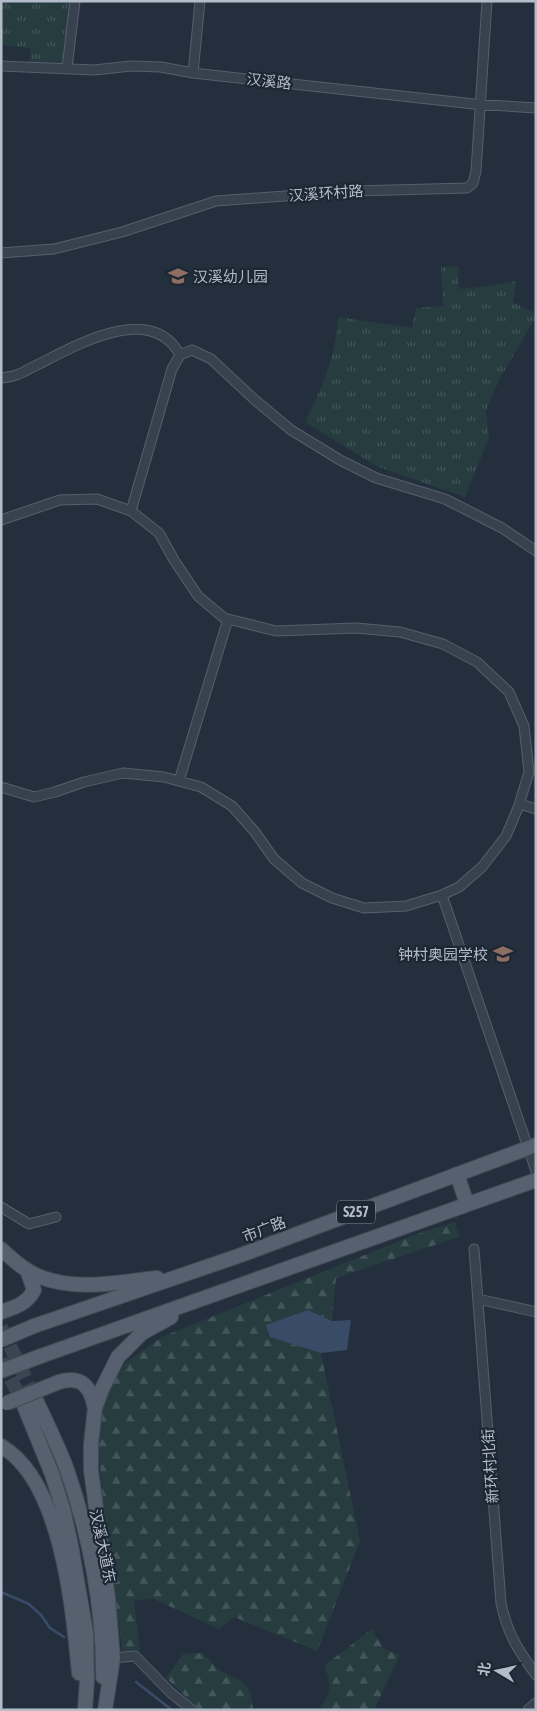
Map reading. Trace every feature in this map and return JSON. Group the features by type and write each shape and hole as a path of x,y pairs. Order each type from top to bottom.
{"main road":[{"name":"市广路","path":"1,1340 34,1326 183,1275 532,1146"},
{"path":"457,1174 467,1204"},
{"name":"S257","path":"1,1371 536,1180"},
{"path":"1,1249 27,1270 38,1276 68,1284 91,1285 183,1275"},
{"path":"7,1310 27,1301 34,1290 27,1270"},
{"path":"104,1710 113,1658 108,1598 92,1470 91,1444 95,1409 102,1389 118,1357 142,1332 204,1298"},
{"path":"4,1406 70,1379 82,1382 92,1396 95,1409"},
{"name":"汉溪大道东","path":"83,1710 87,1680 86,1633 71,1545 63,1509 29,1400 66,1467 86,1535 96,1592 103,1659 104,1710"},
{"path":"3,1447 22,1464 30,1476 44,1500 55,1527 70,1595 83,1710"}],"street":[{"path":"67,68 75,1"},
{"path":"193,72 200,1"},
{"name":"汉溪环村路","path":"1,253 54,249 122,232 216,201 354,190 467,188 473,183 476,171 487,1"},
{"name":"汉溪路","path":"1,66 94,70 131,66 161,67 480,104 536,108"},
{"path":"1,378 16,375 74,347 120,329 138,328 153,332 168,339 180,355"},
{"path":"131,511 172,369 180,355 192,350 211,359 291,430 340,460 376,478 445,499 502,528 536,551"},
{"path":"1,520 60,500 98,499 131,511 159,533 198,596 224,618 276,631 356,628 400,632 443,644 477,662 509,692 524,726 529,772 520,804 506,836 482,867 459,887 442,895 406,906 364,908 332,898 302,883 274,858 255,832 232,806 201,787 164,777 123,773 34,797 1,787"},
{"path":"179,781 228,619"},
{"path":"520,804 536,809"},
{"path":"442,895 532,1146 536,1171"},
{"path":"1,1207 29,1224 56,1218"},
{"name":"新环村北街","path":"474,1249 501,1603 504,1618 514,1644 536,1675"},
{"path":"478,1299 536,1312"},
{"path":"113,1658 134,1656 170,1692 192,1710"},
{"path":"528,1710 536,1703"}],"green space":[{"path":"1,1 71,1 62,65 29,63 31,48 1,45"},
{"path":"458,266 459,289 516,281 513,302 536,314 500,378 486,411 489,438 465,497 378,467 305,422 331,359 338,317 412,328 416,308 443,306 441,267"},
{"path":"455,1222 459,1237 336,1278 332,1321 308,1310 271,1337 321,1353 360,1541 317,1651 234,1617 219,1629 154,1599 134,1600 140,1652 123,1654 105,1528 98,1441 101,1411 111,1385 125,1363 162,1337 417,1234"},
{"path":"372,1629 384,1649 400,1655 374,1710 318,1710 326,1698 329,1689 325,1665"},
{"path":"203,1653 217,1668 246,1686 252,1699 253,1710 200,1710 166,1678 183,1654"}],"water":[{"path":"308,1310 332,1321 351,1320 347,1350 321,1353 270,1337 266,1325"}],"waterway":[{"path":"1,1592 29,1604 41,1615 50,1628 64,1637"},
{"path":"136,1682 172,1710"}],"tunnel":[{"path":"1,1327 35,1398"},
{"path":"1,1360 23,1403"}],"place":[{"name":"汉溪幼儿园","path":"178,276"},
{"name":"钟村奥园学校","path":"503,954"}]}
